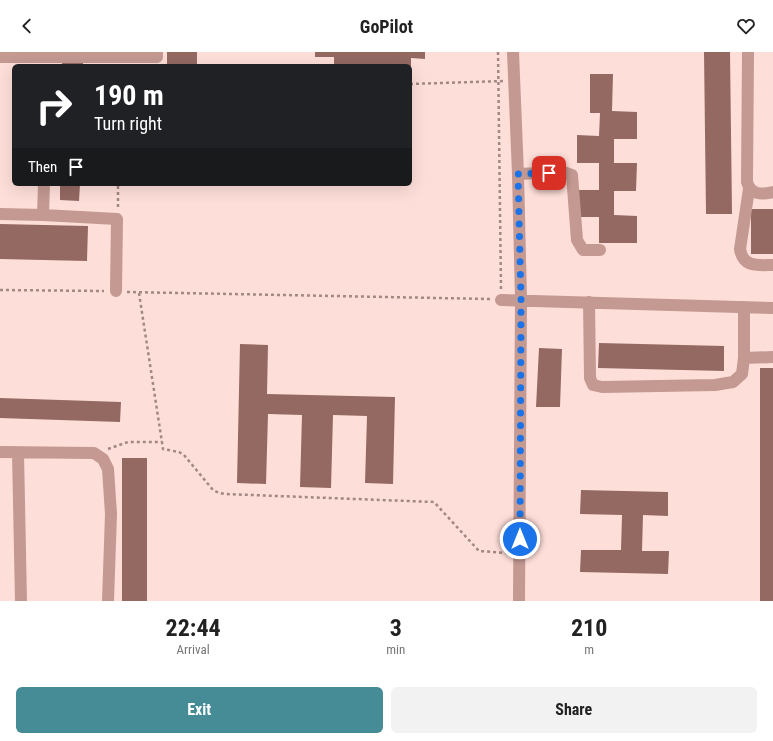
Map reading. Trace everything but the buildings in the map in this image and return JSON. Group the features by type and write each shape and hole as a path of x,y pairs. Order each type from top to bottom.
{"street":[{"path":"0,57 46,61 157,57 157,52"},
{"path":"513,52 521,300 519,601"},
{"path":"748,52 746,182 748,189 740,249 741,256 750,264 773,265"},
{"path":"518,174 564,172 572,175 577,240 583,250 600,250"},
{"path":"43,215 44,186"},
{"path":"748,189 758,193 773,192"},
{"path":"0,214 117,219 116,291"},
{"path":"501,300 773,308"},
{"path":"589,302 590,378 593,385 602,387 715,385 733,382 742,374 744,358 744,307"},
{"path":"744,358 773,357"},
{"path":"0,452 94,453 103,459 108,469 111,514 108,601"},
{"path":"18,452 21,601"}],"path":[{"path":"0,290 116,291 139,293 501,300 498,52"},
{"path":"412,84 514,80"},
{"path":"117,219 118,186"},
{"path":"139,293 163,449 179,452 184,455 212,490 218,494 434,502 479,551 520,554"},
{"path":"94,453 128,442 162,442"}],"route":[{"path":"520,539 521,300 518,174 549,173"}]}
